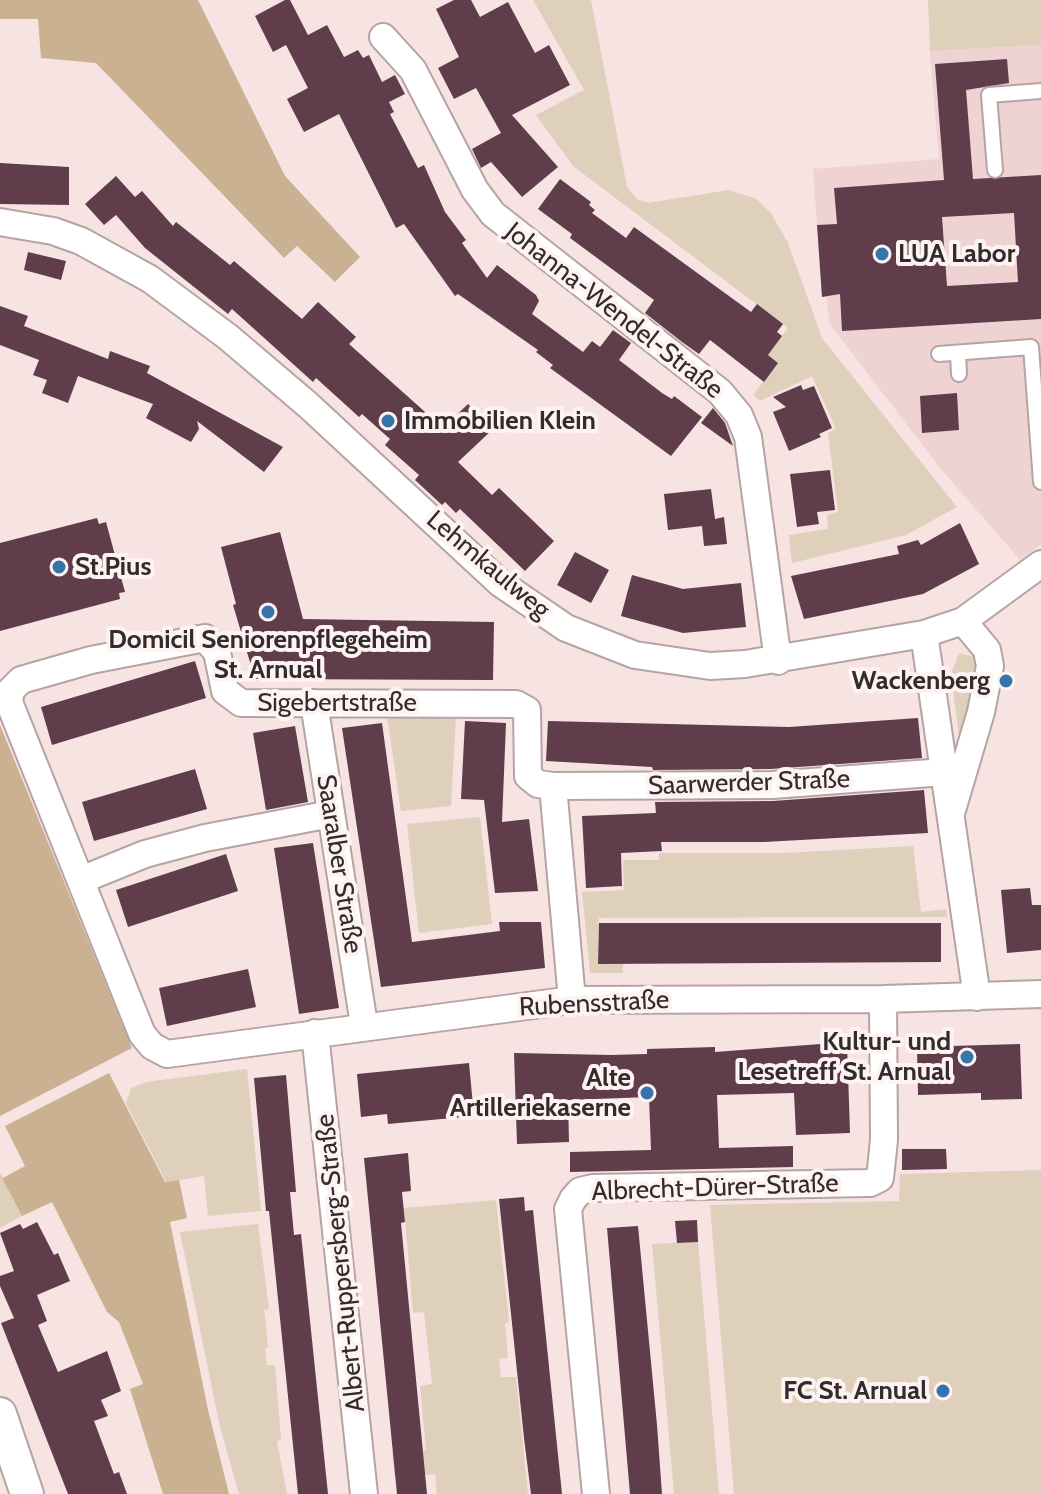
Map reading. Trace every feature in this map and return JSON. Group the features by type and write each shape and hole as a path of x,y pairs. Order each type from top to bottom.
{"street":[{"name":"Johanna-Wendel-Straße","path":"383,37 413,70 475,190 493,214 720,392 739,415 748,437 778,661"},
{"name":"Lehmkaulweg","path":"0,222 53,231 81,241 150,279 228,337 308,405 500,583 566,628 635,655 710,666 778,661 924,634 963,621 1041,564"},
{"path":"950,813 962,782 990,666 987,650 963,621"},
{"path":"924,634 977,997"},
{"name":"Sigebertstraße","path":"152,1046 142,1034 9,702 11,690 21,680 91,660 205,638 217,652 225,691 232,700 241,703 516,704 527,710 528,776 538,784 553,786"},
{"name":"Saaralber Straße","path":"314,703 364,1025"},
{"name":"Saarwerder Straße","path":"553,786 772,785 944,772"},
{"path":"553,786 572,1000"},
{"path":"81,880 145,854 205,838 331,814"},
{"name":"Rubensstraße","path":"152,1046 167,1054 364,1025 572,1000 883,999 1041,994"},
{"name":"Albrecht-Dürer-Straße","path":"596,1494 568,1209 580,1191 593,1188 870,1183 880,1178 884,1166 883,999"},
{"name":"Albert-Ruppersberg-Straße","path":"315,1033 364,1494"},
{"path":"0,1414 27,1494"}],"lane":[{"path":"995,170 989,95 1041,91"},
{"path":"939,354 1031,347 1041,482"},
{"path":"958,353 959,374"}],"shaded area":[{"path":"0,0 198,0 285,176 360,257 335,282 297,246 284,258 96,63 41,58 38,19 0,19"},
{"path":"533,0 591,0 627,187 637,199 648,203 728,190 757,199 771,213 788,243 822,338 957,507 906,535 792,563 789,535 828,529 827,515 838,512 828,433 836,429 812,376 760,401 753,395 778,363 768,355 788,328 573,166 536,115 584,90"},
{"path":"928,0 1041,0 1041,45 930,51"},
{"path":"1041,45 1041,544 1020,560 940,468 830,324 826,297 822,297 813,169 939,159 930,51"},
{"path":"959,653 974,657 978,673 960,744 951,674"},
{"path":"387,716 456,716 451,806 401,811"},
{"path":"0,725 132,1048 0,1116"},
{"path":"480,817 492,924 419,933 407,824"},
{"path":"913,846 921,912 946,909 947,917 599,918 598,964 623,964 623,973 590,973 582,892 624,890 623,860 659,860 659,853 783,853"},
{"path":"247,1069 261,1211 208,1216 204,1176 166,1182 126,1103 131,1088 146,1082"},
{"path":"109,1073 165,1182 179,1180 187,1218 170,1222 208,1410 229,1494 163,1494 130,1389 143,1384 119,1322 107,1312 52,1202 22,1216 0,1174 3,1178 25,1166 5,1126"},
{"path":"1041,1170 1041,1494 734,1494 710,1205 899,1201 900,1174"},
{"path":"0,1173 22,1216 0,1228"},
{"path":"496,1200 509,1322 505,1324 508,1358 499,1359 501,1377 516,1377 528,1494 437,1494 435,1474 395,1478 392,1453 426,1450 420,1386 432,1384 424,1312 413,1313 404,1208"},
{"path":"258,1224 269,1309 264,1310 268,1347 265,1348 267,1365 275,1365 281,1440 277,1441 287,1494 239,1494 220,1427 180,1232"},
{"path":"698,1242 719,1494 674,1494 652,1244"}],"building":[{"path":"290,0 308,35 327,25 344,57 358,50 363,58 369,55 382,82 395,75 405,94 389,102 394,112 390,114 418,168 424,165 445,212 466,240 462,243 487,278 497,265 536,295 539,301 532,314 583,352 592,341 600,347 613,330 631,343 619,360 662,393 672,399 674,396 702,417 671,456 550,368 553,365 536,352 538,350 458,294 455,296 404,224 396,228 339,114 304,132 287,99 308,88 286,45 273,52 255,16"},
{"path":"454,0 471,0 480,17 508,2 535,53 549,45 570,85 512,115 558,167 522,197 491,162 481,168 472,149 501,133 476,88 454,99 438,68 459,57 436,9"},
{"name":"LUA Labor","path":"1007,59 1009,83 966,90 973,179 1041,175 1041,319 842,331 840,294 822,297 817,225 837,224 834,188 944,180 935,64","holes":["1014,213 1018,282 947,286 942,217"]},
{"path":"0,163 69,167 69,205 0,204"},
{"path":"116,176 135,197 142,191 173,226 176,222 230,265 234,261 302,319 318,302 356,337 349,344 443,428 468,404 492,430 458,462 492,495 499,488 554,541 525,571 460,509 456,513 445,502 442,505 415,480 419,475 385,445 390,439 362,414 359,417 316,378 313,382 232,309 228,314 145,248 116,215 104,225 85,204"},
{"path":"560,179 591,202 589,205 595,210 592,213 626,238 634,227 751,312 757,304 783,324 777,332 782,336 768,355 778,363 764,382 710,340 699,354 682,342 645,313 654,300 570,238 572,234 538,209"},
{"path":"28,252 66,261 61,280 24,270"},
{"path":"0,306 28,316 24,326 108,359 110,351 150,366 147,373 283,447 264,472 197,421 199,429 191,442 146,418 153,404 78,376 68,403 42,393 47,380 33,375 39,360 0,345"},
{"path":"801,385 803,390 814,386 832,428 819,434 821,437 789,451 773,412 786,407 773,397"},
{"path":"957,393 959,430 922,433 920,396"},
{"path":"713,408 725,423 733,446 701,423"},
{"path":"830,470 835,510 817,512 819,524 797,527 790,474"},
{"path":"711,489 715,519 724,517 727,544 704,546 702,526 668,530 664,494"},
{"name":"St.Pius","path":"97,518 99,524 106,522 125,592 119,593 120,599 0,631 0,543"},
{"path":"960,523 979,564 923,594 804,619 791,576 899,554 897,546 918,540 921,545"},
{"name":"Domicil Seniorenpflegeheim St. Arnual","path":"280,532 303,619 494,622 493,680 255,679 233,605 236,604 221,547"},
{"path":"575,552 609,570 591,603 557,585"},
{"path":"632,575 683,589 741,583 746,627 683,633 621,616"},
{"path":"195,661 206,698 52,745 41,707"},
{"path":"918,718 922,758 771,769 653,770 652,767 546,761 548,721 789,727"},
{"path":"465,721 506,723 502,822 529,819 538,891 495,893 484,800 461,799"},
{"path":"382,723 412,942 500,931 499,922 541,922 545,968 381,987 342,728"},
{"path":"295,726 308,802 266,810 253,733"},
{"path":"195,769 207,809 94,841 82,802"},
{"path":"924,790 928,833 764,842 661,842 662,851 621,853 622,886 586,888 582,816 656,813 655,802 773,801"},
{"path":"313,843 339,1008 299,1014 274,848"},
{"path":"226,854 238,891 128,927 116,890"},
{"path":"1030,888 1032,905 1041,905 1041,950 1007,953 1001,890"},
{"path":"599,923 941,923 941,962 598,964"},
{"path":"248,969 256,1007 167,1026 159,988"},
{"name":"Alte Artilleriekaserne","path":"847,1042 850,1133 796,1135 794,1093 717,1095 719,1148 793,1146 793,1167 570,1172 570,1152 651,1150 649,1097 568,1100 569,1142 517,1144 514,1053 647,1054 647,1049 715,1047 715,1052"},
{"path":"1020,1044 1022,1099 981,1100 981,1093 918,1095 917,1047"},
{"path":"469,1063 474,1116 388,1124 387,1114 361,1117 357,1074"},
{"path":"286,1075 296,1192 290,1192 294,1235 301,1234 328,1494 298,1494 269,1211 266,1211 254,1078"},
{"path":"902,1149 946,1149 947,1169 902,1170"},
{"path":"408,1153 411,1191 402,1192 405,1222 401,1223 427,1494 397,1494 364,1158"},
{"path":"524,1197 525,1211 533,1210 562,1494 531,1494 499,1199"},
{"path":"697,1220 698,1242 677,1243 675,1221"},
{"path":"37,1222 54,1255 58,1253 70,1281 37,1295 47,1321 38,1325 58,1372 107,1351 121,1391 101,1400 108,1416 94,1421 114,1474 119,1472 127,1494 68,1494 1,1323 14,1318 0,1286 0,1276 14,1271 0,1233 20,1224 23,1229"},
{"path":"638,1226 662,1494 630,1494 607,1228"}],"place":[{"name":"LUA Labor","path":"882,254"},
{"name":"Immobilien Klein","path":"388,421"},
{"name":"St.Pius","path":"59,567"},
{"name":"Domicil Seniorenpflegeheim St. Arnual","path":"268,612"},
{"name":"Wackenberg","path":"1006,681"},
{"name":"Kultur- und Lesetreff St. Arnual","path":"967,1057"},
{"name":"Alte Artilleriekaserne","path":"647,1093"},
{"name":"FC St. Arnual","path":"943,1391"}]}
